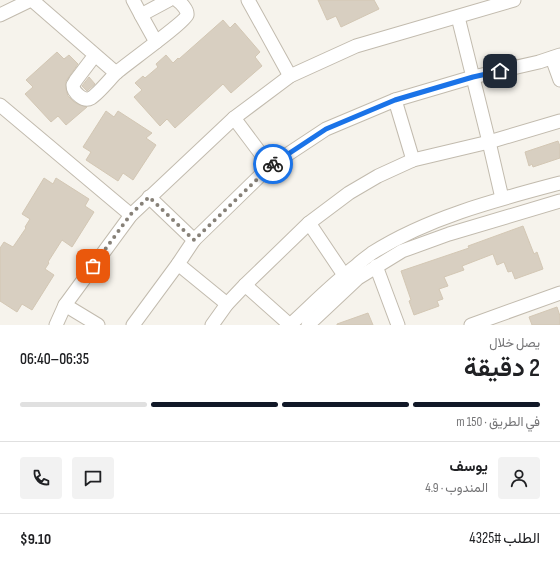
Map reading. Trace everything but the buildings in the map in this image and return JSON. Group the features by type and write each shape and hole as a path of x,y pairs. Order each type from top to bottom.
{"street":[{"path":"0,15 31,0 116,73"},
{"path":"132,0 142,15 156,42"},
{"path":"142,15 169,0"},
{"path":"95,55 73,84 75,92 85,99 92,98 116,73 170,32 186,17 187,12 181,2 177,0"},
{"path":"248,0 290,76"},
{"path":"56,325 65,305 131,214 234,118 290,76 356,46 514,0"},
{"path":"458,16 502,198"},
{"path":"133,325 194,240 270,166 326,129 395,100 473,77 539,62 556,56 560,80"},
{"path":"395,100 413,160"},
{"path":"0,105 131,214"},
{"path":"234,118 270,166"},
{"path":"212,325 227,304 245,285 309,223 349,193 378,176 413,160 489,142 560,121"},
{"path":"245,285 290,325 344,274 371,254 397,238 445,217 502,198 560,183"},
{"path":"149,197 194,240"},
{"path":"308,325 358,278 402,250 560,200"},
{"path":"309,223 344,274"},
{"path":"178,264 227,304"},
{"path":"376,266 398,325"},
{"path":"471,325 560,293"},
{"path":"65,305 98,325"}],"way so far":[{"path":"93,266 131,214 149,197 194,240 273,164"}],"route":[{"path":"273,164 326,129 395,100 473,77 500,71"}]}
